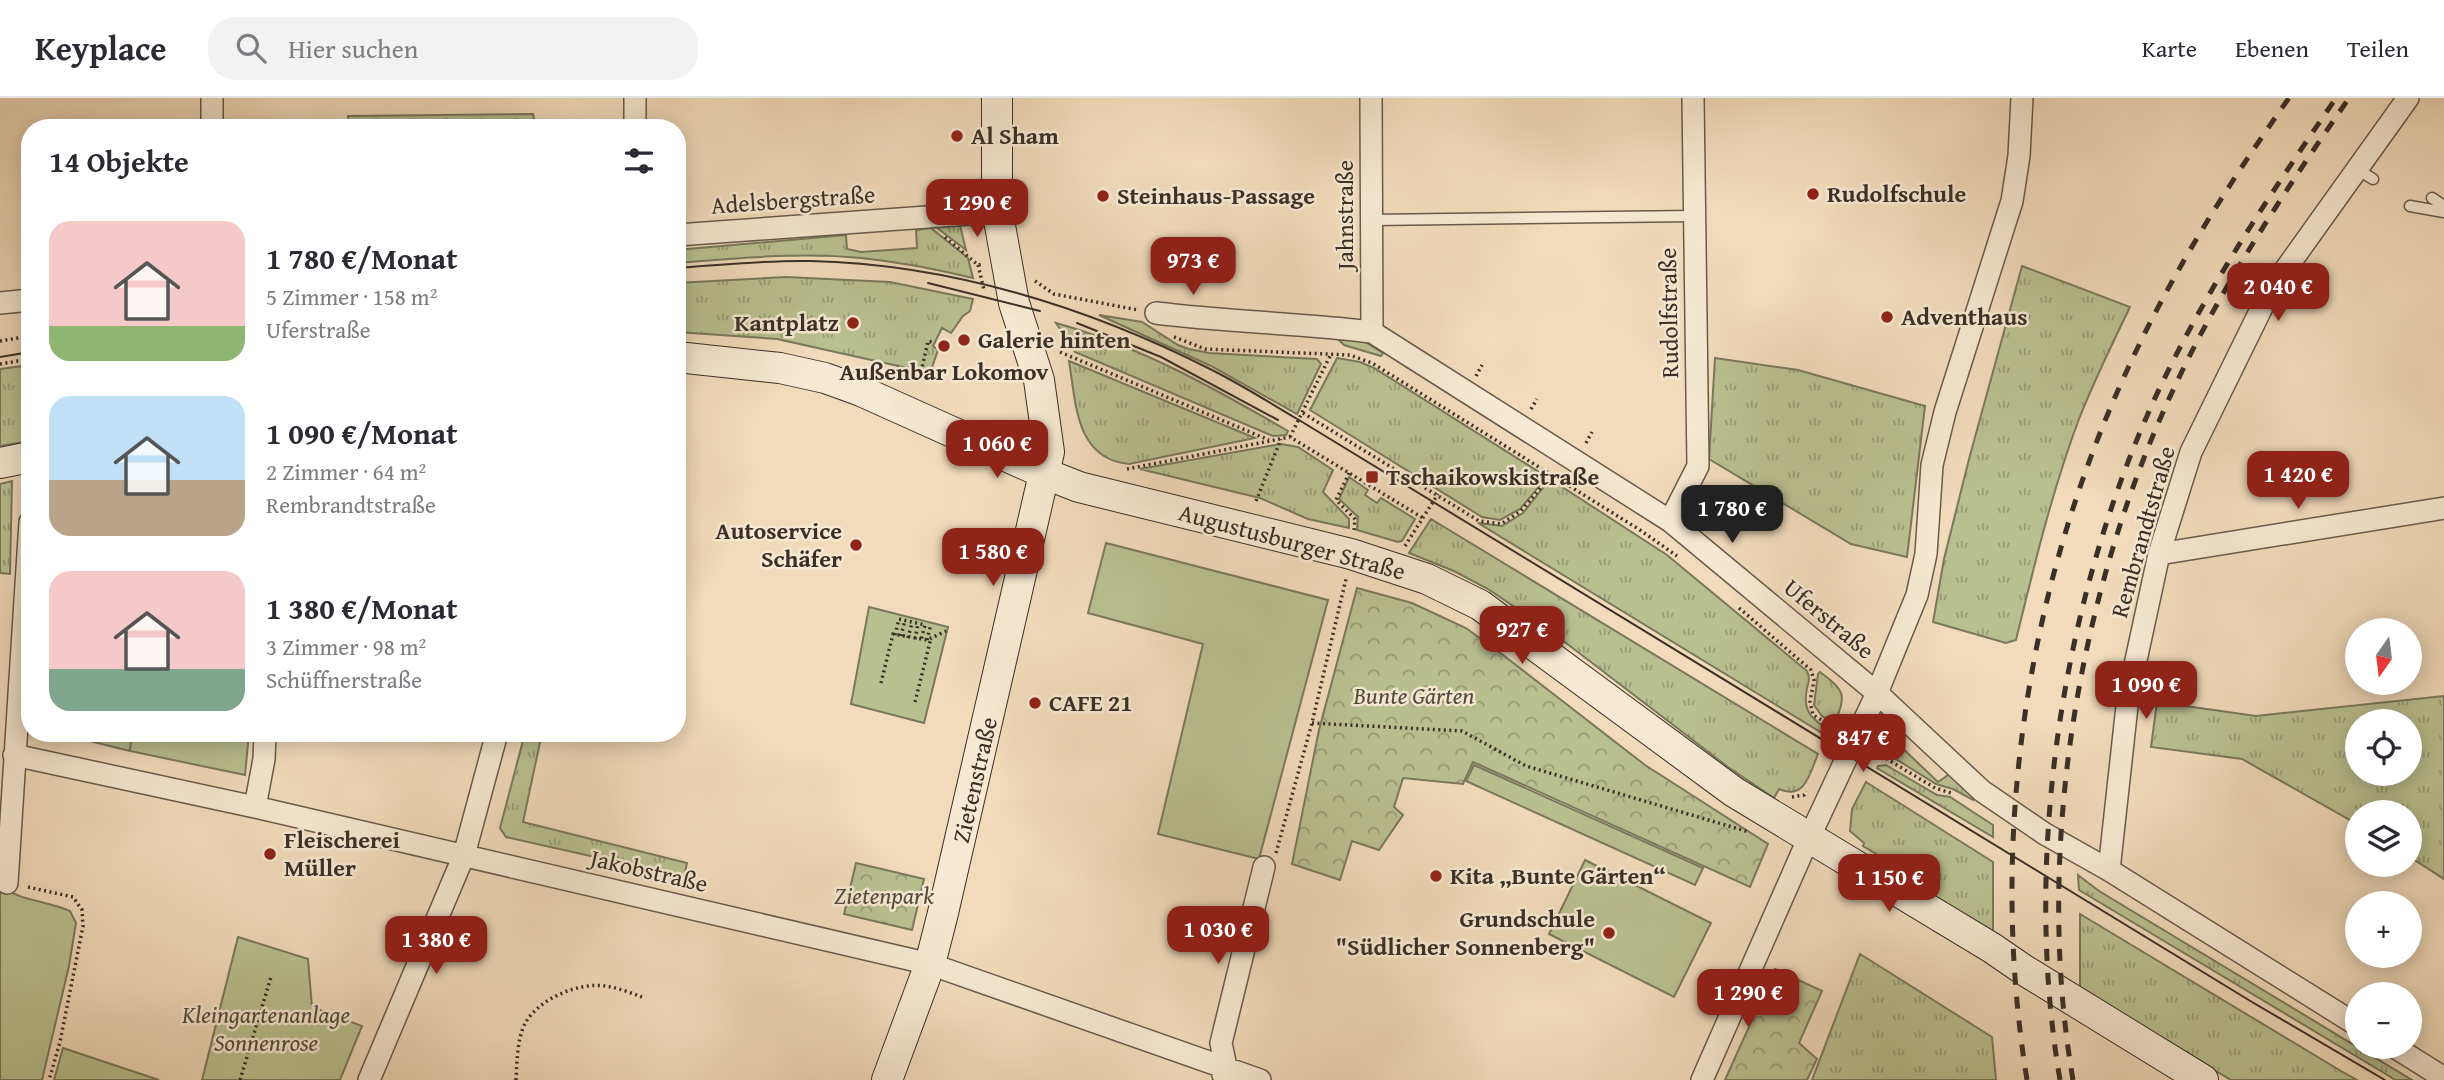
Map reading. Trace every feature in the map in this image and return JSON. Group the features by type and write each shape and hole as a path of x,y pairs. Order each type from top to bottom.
{"main road":[{"name":"Zietenstraße","path":"887,1080 930,964 1049,452 1039,380 1014,303 992,263 983,212 997,98"},
{"name":"Augustusburger Straße","path":"686,358 780,368 825,378 861,391 1045,474 1118,498 1351,554 1394,567 1454,591 1480,605 1734,792 2203,1080"},
{"path":"0,463 21,459"}],"street":[{"path":"212,98 212,119"},
{"path":"635,98 635,119"},
{"name":"Jahnstraße","path":"1371,98 1372,332"},
{"name":"Rudolfstraße","path":"1670,520 1698,466 1693,98"},
{"path":"1702,1080 1877,693 1917,595 1926,554 1932,465 1945,412 2012,201 2019,156 2022,98"},
{"name":"Rembrandtstraße","path":"2109,870 2128,697 2159,554 2191,452 2270,291 2365,174 2408,98"},
{"name":"Adelsbergstraße","path":"686,234 983,212"},
{"path":"0,303 21,301"},
{"name":"Uferstraße","path":"1156,306 1226,321 1334,327 1372,332 1670,520 1877,693 1982,791 2045,834 2109,870 2345,1018"},
{"path":"2159,554 2444,508"},
{"path":"7,883 21,653"},
{"path":"255,807 265,742"},
{"path":"369,1080 464,855 495,742"},
{"name":"Jakobstraße","path":"14,755 255,807 930,964 1224,1073 1260,1080"},
{"path":"1224,1073 1221,1043 1264,867"},
{"path":"2414,1059 2444,1078"}],"lane":[{"path":"2432,198 2444,206"},
{"path":"2410,206 2444,212"},
{"path":"1371,220 1694,216"}],"path":[{"path":"922,217 992,263 1021,261 1036,282 1054,294 1156,306 1165,332 1205,349 1350,355 1372,363 1640,530 1683,561"},
{"path":"986,296 992,263"},
{"path":"0,341 21,338"},
{"path":"920,377 928,341 934,343"},
{"path":"1060,352 1271,440"},
{"path":"1290,437 1331,354"},
{"path":"0,364 21,360"},
{"path":"1303,413 1479,521 1501,524 1521,512 1567,455"},
{"path":"1127,468 1290,437 1423,518"},
{"path":"1256,501 1281,439"},
{"path":"1264,867 1275,858 1312,723 1351,554 1355,519 1336,500 1349,473"},
{"path":"1394,567 1438,495"},
{"path":"1737,606 1811,670 1814,680 1810,702 1813,715 1914,776"},
{"path":"881,683 899,619 925,625 927,640"},
{"path":"901,636 905,620"},
{"path":"908,638 912,622"},
{"path":"915,639 918,623"},
{"path":"915,702 931,624"},
{"path":"895,635 927,640 946,631"},
{"path":"1811,670 1823,671"},
{"path":"1312,723 1462,731 1526,766 1760,835"},
{"path":"1834,737 1837,729"},
{"path":"1783,798 1804,794 1810,784"},
{"path":"7,883 73,897 82,910 83,926 49,1080"},
{"path":"240,1080 271,977"},
{"path":"516,1080 518,1053 525,1024 536,1010 551,999 569,990 604,985 642,998"}],"green space":[{"path":"533,114 534,119 348,119 348,116"},
{"path":"960,225 966,250 936,227"},
{"path":"931,228 968,258 973,278 903,264 838,256 769,256 686,262 686,249 846,235 847,249 861,252 917,248 916,230"},
{"path":"2022,266 2130,307 2069,446 2016,640 2006,643 1933,622 1944,559 1969,459"},
{"path":"786,277 890,282 973,299 970,311 951,333 942,328 933,346 938,350 930,373 777,339 686,333 686,283"},
{"path":"1099,315 1142,322 1189,349 1209,353 1317,359 1321,364 1297,414 1211,366"},
{"path":"1056,323 1087,332 1146,356 1204,384 1288,431 1286,435 1273,436 1075,352"},
{"path":"1357,337 1383,353 1381,356 1344,345 1338,339"},
{"path":"1337,358 1360,362 1374,368 1547,477 1520,509 1500,520 1482,517 1310,410"},
{"path":"1715,358 1798,370 1925,406 1907,557 1851,544 1709,459"},
{"path":"1069,361 1255,438 1129,464 1111,460 1098,452 1081,426"},
{"path":"21,366 21,442 0,446 0,369"},
{"path":"1281,444 1298,447 1333,470 1323,492 1349,519 1349,528 1308,519 1260,498 1140,469"},
{"path":"1349,477 1368,490 1365,495 1377,503 1381,498 1415,519 1402,541 1357,530 1358,517 1339,499"},
{"path":"1550,479 1667,555 1807,671 1807,709 1813,718 1830,731 1827,736 1478,523 1502,526 1523,513"},
{"path":"12,481 10,574 0,573 0,484"},
{"path":"1431,519 1818,754 1805,783 1795,791 1779,789 1774,798 1728,767 1553,633 1488,589 1454,571 1409,553"},
{"path":"1106,543 1328,600 1259,859 1158,834 1203,644 1088,613"},
{"name":"Bunte Gärten","path":"1357,588 1412,603 1466,628 1645,765 1768,844 1750,887 1473,762 1463,784 1403,778 1394,807 1403,815 1379,850 1352,841 1340,880 1292,864 1319,730"},
{"path":"869,607 948,627 924,723 851,704"},
{"path":"1820,672 1835,684 1841,694 1841,706 1834,724 1822,716 1814,705"},
{"path":"2444,696 2444,879 2422,865 2422,800 2345,800 2345,817 2242,759 2151,747 2157,702 2256,716"},
{"path":"1894,728 1907,732 1897,743 1938,782 1951,773 1972,794 1973,800 1953,789 1936,784 1883,751 1881,747 1888,732"},
{"path":"94,742 131,742 130,751"},
{"path":"131,742 248,742 245,775 130,751"},
{"path":"523,742 540,742 523,822 687,863 684,877 506,837 500,828"},
{"path":"1474,765 1703,868 1695,885 1466,781"},
{"path":"1886,765 1937,795 1950,797 1993,825 1993,837 1877,768"},
{"path":"1866,782 1993,862 1993,939 1897,876 1898,867 1863,846 1864,843 1850,831 1852,809"},
{"path":"1585,860 1711,923 1674,997 1549,934"},
{"name":"Zietenpark","path":"856,863 924,879 912,930 844,914"},
{"path":"2078,875 2099,891 2345,1040 2345,1050 2079,890"},
{"path":"0,886 17,895 70,911 76,923 69,966 42,1080 0,1080"},
{"path":"2080,914 2357,1080 2231,1080 2080,990"},
{"name":"Kleingartenanlage Sonnenrose","path":"238,937 308,959 312,1007 362,1026 340,1080 202,1080"},
{"path":"1860,954 1992,1037 1996,1080 1812,1080"},
{"path":"1775,969 1822,991 1799,1043 1817,1059 1807,1080 1725,1080"},
{"name":"Kleingartenanlage Sonnenrose","path":"63,1048 159,1080 54,1080"},
{"path":"2360,1059 2377,1059 2412,1080 2395,1080"}],"tram line":[{"path":"686,267 810,261 914,270 1017,293 1117,327 1165,347 1223,376 1299,420 2252,1002 2385,1080"},
{"path":"928,283 1040,311"},
{"path":"1077,323 1161,357 1278,420"},
{"path":"0,357 21,354"}],"railway":[{"path":"2027,1080 2016,990 2012,899 2015,807 2025,716 2041,626 2064,537 2093,450 2146,331 2203,228 2289,98"},
{"path":"2060,1080 2049,991 2046,899 2050,805 2062,711 2080,618 2105,527 2136,441 2192,325 2251,226 2336,98"},
{"path":"2073,1080 2062,994 2059,906 2062,816 2072,727 2089,638 2112,551 2140,468 2193,350 2256,239 2349,98"}],"place":[{"name":"Al Sham","path":"957,136"},
{"name":"Rudolfschule","path":"1813,194"},
{"name":"Steinhaus-Passage","path":"1103,196"},
{"name":"Adventhaus","path":"1887,317"},
{"name":"Kantplatz","path":"853,323"},
{"name":"Galerie hinten","path":"964,340"},
{"name":"Außenbar Lokomov","path":"944,346"},
{"name":"Tschaikowskistraße","path":"1372,477"},
{"name":"Autoservice Schäfer","path":"856,545"},
{"name":"CAFE 21","path":"1035,703"},
{"name":"Fleischerei Müller","path":"270,854"},
{"name":"Kita „Bunte Gärten“","path":"1436,876"},
{"name":"Grundschule \"Südlicher Sonnenberg\"","path":"1609,933"}]}
